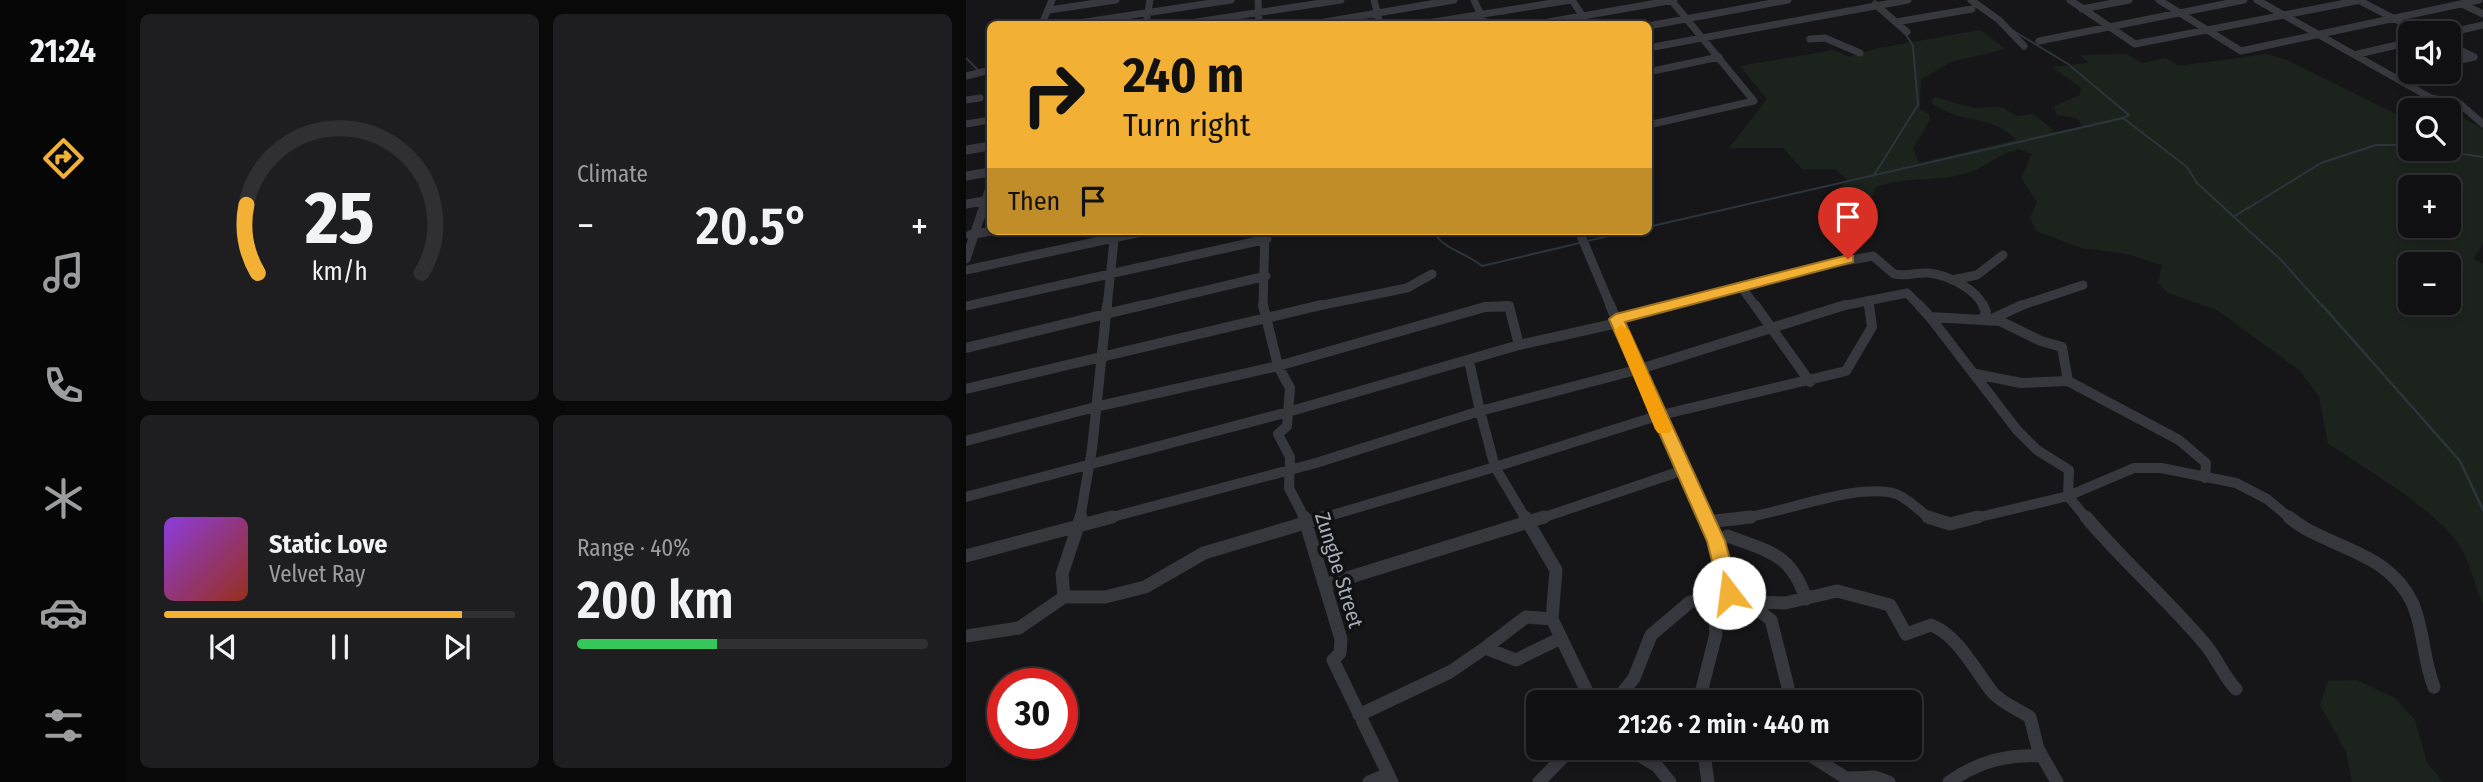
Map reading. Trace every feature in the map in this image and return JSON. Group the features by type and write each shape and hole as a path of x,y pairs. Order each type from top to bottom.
{"street":[{"path":"1044,21 1052,0"},
{"path":"1049,10 1116,0"},
{"path":"1146,21 1150,0"},
{"path":"1092,21 1231,0"},
{"path":"1258,0 1259,21"},
{"path":"1202,21 1341,0"},
{"path":"1374,0 1379,21"},
{"path":"1330,21 1454,0"},
{"path":"1474,0 1484,21"},
{"path":"1441,21 1572,0 1586,21"},
{"path":"1554,21 1672,0 1754,101 1652,124"},
{"path":"1652,25 1788,0"},
{"path":"1871,0 1907,32"},
{"path":"1652,47 1908,0"},
{"path":"1971,0 1999,20 2024,46"},
{"path":"2070,0 2135,44 2359,0 2398,22"},
{"path":"2082,9 2129,0"},
{"path":"2160,0 2241,51 2479,0"},
{"path":"2039,41 2244,0"},
{"path":"2257,0 2358,54 2431,98 2460,104 2483,124"},
{"path":"2453,0 2483,14"},
{"path":"1772,1 1791,20"},
{"path":"1896,22 1972,9"},
{"path":"2461,30 2483,25"},
{"path":"1810,39 1825,38 1860,53"},
{"path":"2358,54 2398,45"},
{"path":"2461,50 2474,57 2461,60"},
{"path":"1652,71 1719,57"},
{"path":"966,76 987,71"},
{"path":"966,100 980,98"},
{"path":"966,124 987,120"},
{"path":"966,150 987,146"},
{"path":"966,176 987,172"},
{"path":"966,204 987,200"},
{"path":"966,260 970,235 987,202"},
{"path":"966,270 1115,235 1088,466 1079,527 1062,574 1063,597"},
{"path":"966,306 1109,275 1266,235"},
{"name":"Zungbe Street","path":"1266,235 1265,317 1278,366 1290,388 1287,426 1278,434 1290,457 1289,488 1307,523 1341,639 1340,653 1333,660 1390,778"},
{"path":"1583,239 1640,369 1657,416 1716,541 1729,593"},
{"path":"966,497 1288,412 1519,345 1823,265 1874,256 1930,317 2017,430 2037,450 2068,470 2071,475 2068,496 2123,561 2207,646 2226,679 2236,689"},
{"path":"1890,273 1928,273 1952,280 1977,275 2003,256"},
{"path":"966,388 1265,317 1407,288 1432,274"},
{"path":"966,348 1266,276"},
{"path":"1952,280 1955,285 1978,294 1987,320"},
{"path":"1987,320 2026,303 2062,295 2069,287 2082,285"},
{"path":"1742,288 1810,382"},
{"path":"966,556 1316,463 1480,411 1640,369 1833,308 1907,293"},
{"path":"966,636 1011,633 1033,623 1063,597 1105,597 1145,587 1204,553 1657,416 1810,382 1846,371 1860,352 1872,327 1868,301"},
{"path":"966,441 1095,407 1278,366 1485,307 1509,306 1519,345"},
{"path":"1930,317 2005,322 2041,341 2062,347 2068,380 2080,390 2133,413 2196,452 2206,463 2205,478"},
{"path":"1469,361 1495,467 1556,570 1556,599 1552,619 1586,690"},
{"path":"1976,374 2016,385 2068,380"},
{"path":"1706,522 1766,514 1834,496 1892,493 1903,497 1934,523 1950,524 2068,496 2134,468 2161,468 2236,483 2267,499 2298,525 2343,544 2395,576 2413,604 2427,670 2434,687"},
{"path":"1331,583 1527,523 1684,470"},
{"path":"1716,541 1728,536 1784,556 1800,575 1806,599"},
{"path":"1748,602 1785,603 1843,592 1890,605 1906,634 1931,625 1939,628 1973,663 1995,695 2030,717 2041,755 2057,782"},
{"path":"1702,690 1716,634 1714,608 1729,593"},
{"path":"1624,690 1634,678 1651,635 1690,602 1729,593 1748,602 1771,620 1787,690"},
{"path":"1359,715 1450,672 1526,617 1552,619"},
{"path":"1485,648 1516,660 1561,638"},
{"path":"1949,782 1976,763 2016,753 2041,755"},
{"path":"1539,782 1560,760"},
{"path":"1647,760 1657,766 1670,782"},
{"path":"1705,760 1708,782"},
{"path":"1818,760 1846,778 1875,777 1889,782"},
{"path":"1369,782 1390,778"}],"shaded area":[{"path":"1980,30 2006,49 1950,62 1921,80 1920,109 1929,114 1930,120 1913,148 1919,163 2016,140 1997,126 1943,110 1932,103 1934,97 1974,108 2002,107 2017,116 2034,114 2055,132 2083,127 2077,118 2057,115 2054,106 2080,95 2081,88 2052,67 2088,63 2080,55 2127,54 2142,63 2165,58 2178,66 2267,54 2287,60 2398,115 2398,161 2461,161 2461,117 2483,129 2483,243 2474,258 2483,264 2483,604 2461,548 2452,535 2400,491 2328,444 2319,396 2299,370 2217,310 2168,293 2158,283 2162,265 2127,254 2081,248 2036,231 2030,218 2037,202 2021,178 2032,154 2019,149 1963,174 1888,183 1876,187 1870,203 1861,206 1841,195 1838,188 1847,180 1835,169 1802,169 1783,148 1729,148 1767,99 1740,66 1833,50 1849,57 1878,48"},
{"path":"2357,680 2395,698 2415,720 2427,762 2443,782 2352,782 2346,752 2320,705 2328,681"}],"waterway":[{"path":"2012,30 2068,64 2129,115 2123,118"},
{"path":"1874,175 1918,105 1913,46 1905,33"},
{"path":"966,58 978,70"},
{"path":"1652,226 2123,118"},
{"path":"2123,118 2187,167 2197,183 2281,260 2323,307"},
{"path":"2235,216 2321,163 2376,145 2398,145"},
{"path":"2461,154 2483,157"},
{"path":"1436,235 1443,243 1482,266 1580,243"},
{"path":"1587,241 1613,235"},
{"path":"2322,305 2460,461 2483,510"}],"slow traffic":[{"path":"1621,330 1640,369 1663,429"}],"route":[{"path":"1729,593 1716,541 1657,416 1640,369 1616,319 1848,259"}]}
